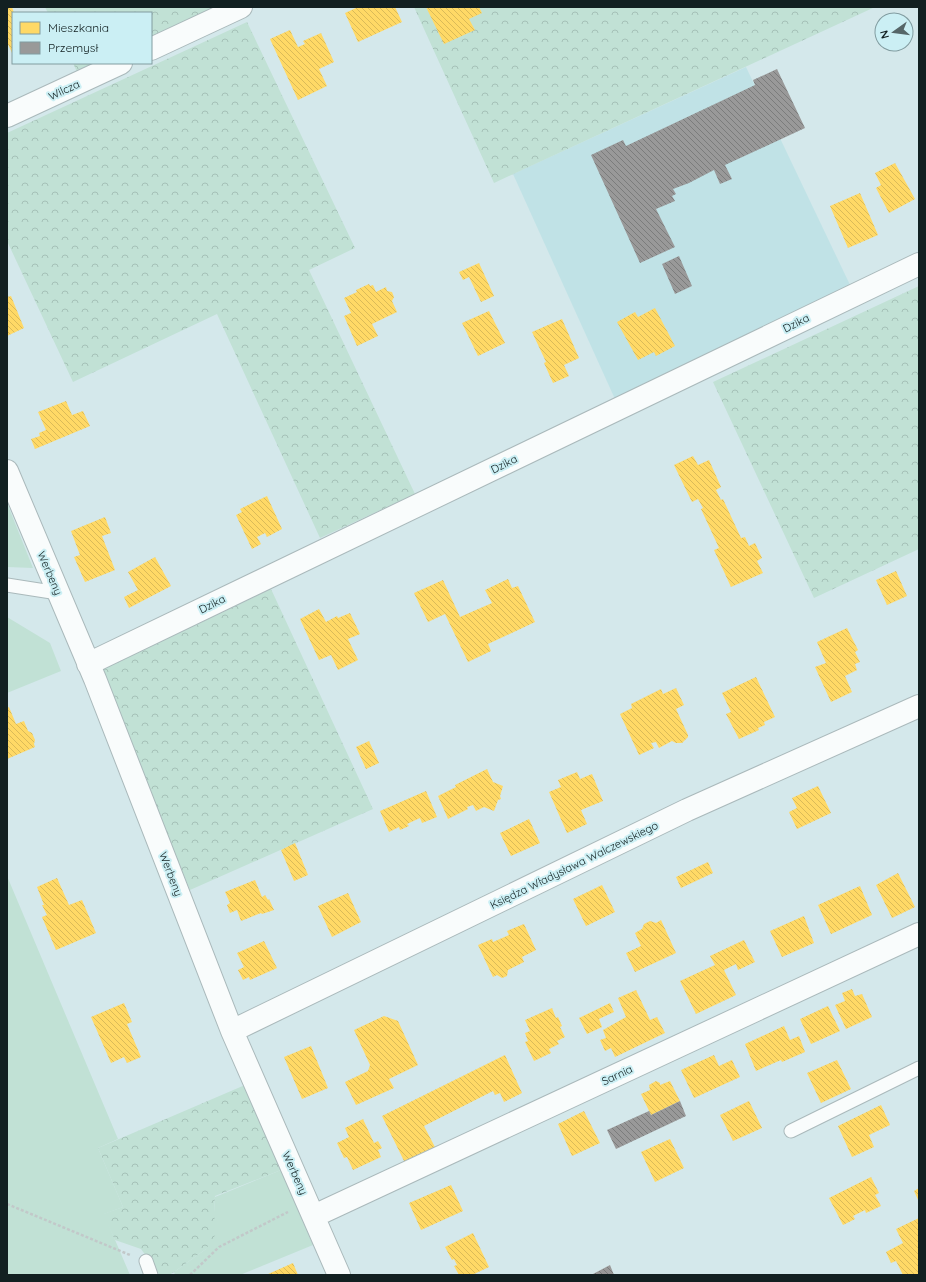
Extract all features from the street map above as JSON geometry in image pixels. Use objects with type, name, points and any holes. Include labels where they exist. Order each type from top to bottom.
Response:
[{"type":"street","points":[[152,49],[241,7]]},
{"type":"street","name":"Wilcza","points":[[7,116],[119,64]]},
{"type":"street","name":"Dzika","points":[[88,664],[919,264]]},
{"type":"street","name":"Werbeny","points":[[7,471],[88,664],[232,1031],[340,1275]]},
{"type":"street","name":"Księdza Władysława Walczewskiego","points":[[232,1031],[687,810],[919,706]]},
{"type":"street","name":"Sarnia","points":[[311,1209],[919,934]]},
{"type":"lane","points":[[7,585],[58,593]]},
{"type":"lane","points":[[791,1131],[919,1068]]},
{"type":"lane","points":[[146,1261],[151,1275]]},
{"type":"path","points":[[7,1204],[146,1261]]},
{"type":"path","points":[[190,1275],[219,1247],[311,1209]]},
{"type":"shaded area","points":[[746,67],[851,287],[615,399],[513,174]]},
{"type":"green space","points":[[45,7],[215,7],[152,37],[152,12],[48,12]]},
{"type":"green space","points":[[414,7],[875,7],[494,183]]},
{"type":"green space","points":[[247,22],[355,248],[309,270],[415,494],[320,538],[217,314],[73,382],[7,241],[7,133]]},
{"type":"green space","points":[[73,64],[94,64],[77,72]]},
{"type":"green space","points":[[919,286],[919,549],[814,598],[713,382]]},
{"type":"green space","points":[[7,503],[33,568],[7,567]]},
{"type":"green space","points":[[271,589],[373,809],[190,890],[99,671]]},
{"type":"green space","points":[[7,617],[50,643],[61,671],[7,693]]},
{"type":"green space","points":[[7,876],[118,1139],[98,1148],[123,1207],[104,1214],[130,1275],[7,1275]]},
{"type":"green space","points":[[245,1085],[281,1170],[215,1196],[214,1212],[216,1234],[206,1249],[169,1275],[160,1275],[141,1249],[115,1240],[103,1214],[123,1207],[98,1148]]},
{"type":"green space","points":[[281,1170],[313,1245],[240,1275],[175,1275],[174,1272],[206,1249],[214,1212],[215,1197]]},
{"type":"building: Mieszkania","points":[[7,7],[12,7],[14,12],[12,12],[12,53],[7,42]]},
{"type":"building: Mieszkania","points":[[355,7],[395,7],[402,22],[358,42],[345,13],[356,8]]},
{"type":"building: Mieszkania","points":[[426,7],[479,7],[482,13],[469,19],[475,30],[444,44]]},
{"type":"building: Mieszkania","points":[[290,30],[298,47],[305,44],[303,41],[321,33],[334,62],[319,69],[327,86],[298,100],[270,39]]},
{"type":"building: Mieszkania","points":[[895,163],[915,199],[889,213],[876,188],[881,185],[875,173]]},
{"type":"building: Mieszkania","points":[[860,193],[878,235],[848,248],[830,206]]},
{"type":"building: Mieszkania","points":[[479,263],[494,296],[481,302],[469,277],[463,280],[459,272]]},
{"type":"building: Mieszkania","points":[[369,284],[370,286],[373,285],[376,292],[386,287],[387,291],[392,292],[394,297],[392,301],[397,312],[372,324],[378,336],[357,346],[344,316],[351,313],[344,298]]},
{"type":"building: Mieszkania","points":[[11,296],[24,328],[7,336],[7,297]]},
{"type":"building: Mieszkania","points":[[655,308],[675,346],[656,356],[654,352],[638,360],[617,322],[635,312],[638,317]]},
{"type":"building: Mieszkania","points":[[489,311],[505,343],[478,356],[462,323]]},
{"type":"building: Mieszkania","points":[[562,319],[579,358],[564,365],[569,376],[553,383],[544,363],[546,362],[532,332]]},
{"type":"building: Mieszkania","points":[[66,401],[72,415],[83,411],[90,426],[35,449],[31,439],[40,436],[39,433],[46,430],[38,412]]},
{"type":"building: Mieszkania","points":[[693,456],[698,465],[709,460],[721,487],[716,490],[721,500],[723,499],[741,538],[745,537],[749,546],[755,543],[762,558],[757,561],[763,573],[731,587],[714,550],[719,548],[701,509],[703,508],[698,499],[692,502],[674,465]]},
{"type":"building: Mieszkania","points":[[267,496],[282,529],[267,537],[265,533],[257,537],[261,544],[252,549],[236,515],[242,512],[240,509]]},
{"type":"building: Mieszkania","points":[[105,517],[111,533],[102,536],[115,570],[85,582],[74,557],[80,555],[71,531]]},
{"type":"building: Mieszkania","points":[[155,557],[171,586],[129,608],[124,597],[138,590],[128,572]]},
{"type":"building: Mieszkania","points":[[896,571],[907,596],[887,605],[876,580]]},
{"type":"building: Mieszkania","points":[[508,579],[512,588],[518,586],[535,622],[488,644],[491,651],[468,662],[445,614],[428,622],[414,593],[443,580],[460,617],[492,603],[485,590]]},
{"type":"building: Mieszkania","points":[[319,609],[326,622],[337,616],[338,618],[350,613],[360,634],[348,639],[358,660],[338,670],[331,655],[319,660],[300,619]]},
{"type":"building: Mieszkania","points":[[847,628],[858,650],[855,652],[860,662],[855,664],[857,670],[845,676],[852,692],[831,702],[815,667],[826,663],[817,642]]},
{"type":"building: Mieszkania","points":[[756,677],[775,717],[764,722],[765,725],[758,728],[759,730],[739,739],[726,714],[731,712],[722,693]]},
{"type":"building: Mieszkania","points":[[676,688],[684,705],[676,709],[688,737],[682,743],[672,741],[659,748],[656,742],[651,743],[654,748],[639,755],[620,714],[632,708],[631,704],[661,689],[663,694]]},
{"type":"building: Mieszkania","points":[[9,707],[16,724],[24,721],[28,731],[32,733],[35,740],[35,747],[7,759],[7,708]]},
{"type":"building: Mieszkania","points":[[369,741],[379,763],[366,769],[356,747]]},
{"type":"building: Mieszkania","points":[[487,769],[493,782],[503,786],[500,796],[501,799],[498,800],[494,811],[484,807],[476,811],[473,805],[448,819],[438,796],[456,787],[455,785]]},
{"type":"building: Mieszkania","points":[[577,772],[580,779],[592,774],[603,801],[581,810],[587,824],[567,833],[549,792],[561,787],[558,780]]},
{"type":"building: Mieszkania","points":[[818,786],[831,813],[797,829],[789,812],[797,808],[792,798]]},
{"type":"building: Mieszkania","points":[[426,791],[437,817],[422,823],[420,818],[407,824],[409,826],[400,830],[399,827],[389,832],[380,811]]},
{"type":"building: Mieszkania","points":[[529,819],[540,843],[511,856],[500,833]]},
{"type":"building: Mieszkania","points":[[295,843],[308,875],[294,881],[281,850]]},
{"type":"building: Mieszkania","points":[[708,862],[713,873],[681,888],[676,877]]},
{"type":"building: Mieszkania","points":[[898,873],[915,907],[892,918],[876,885]]},
{"type":"building: Mieszkania","points":[[57,878],[69,905],[82,900],[96,933],[56,950],[42,917],[47,915],[42,905],[44,905],[37,887]]},
{"type":"building: Mieszkania","points":[[255,880],[262,897],[265,895],[268,900],[269,899],[274,910],[261,913],[241,921],[237,910],[230,913],[227,905],[230,903],[225,892]]},
{"type":"building: Mieszkania","points":[[602,885],[615,912],[586,926],[573,899]]},
{"type":"building: Mieszkania","points":[[860,886],[872,915],[831,934],[818,905]]},
{"type":"building: Mieszkania","points":[[348,893],[361,922],[332,937],[318,906]]},
{"type":"building: Mieszkania","points":[[804,916],[814,943],[782,957],[770,931]]},
{"type":"building: Mieszkania","points":[[661,920],[676,953],[635,972],[626,953],[641,946],[635,933],[642,929],[644,924],[650,921],[656,923]]},
{"type":"building: Mieszkania","points":[[524,924],[536,950],[522,957],[524,962],[508,970],[507,976],[502,978],[497,975],[493,977],[478,945],[492,939],[493,942],[509,935],[507,931]]},
{"type":"building: Mieszkania","points":[[744,940],[755,962],[738,970],[736,964],[724,970],[736,995],[696,1014],[680,981],[715,965],[710,956]]},
{"type":"building: Mieszkania","points":[[264,941],[277,968],[250,980],[249,977],[243,980],[238,970],[244,967],[237,953]]},
{"type":"building: Mieszkania","points":[[852,989],[855,996],[862,994],[872,1017],[846,1029],[835,1005],[845,1001],[842,993]]},
{"type":"building: Mieszkania","points":[[636,990],[650,1020],[657,1017],[665,1033],[615,1057],[611,1048],[605,1051],[600,1040],[606,1038],[603,1030],[626,1017],[618,998]]},
{"type":"building: Mieszkania","points":[[124,1003],[132,1022],[127,1024],[141,1057],[127,1063],[124,1057],[111,1063],[91,1017]]},
{"type":"building: Mieszkania","points":[[610,1003],[614,1012],[599,1019],[602,1027],[587,1034],[579,1018]]},
{"type":"building: Mieszkania","points":[[828,1006],[840,1031],[811,1044],[800,1019]]},
{"type":"building: Mieszkania","points":[[552,1008],[556,1018],[558,1017],[562,1026],[560,1027],[565,1037],[557,1041],[559,1044],[549,1049],[551,1053],[534,1061],[525,1042],[528,1041],[525,1033],[530,1031],[525,1020]]},
{"type":"building: Mieszkania","points":[[384,1016],[398,1021],[418,1065],[389,1079],[394,1088],[356,1105],[345,1082],[368,1071],[370,1065],[354,1030]]},
{"type":"building: Mieszkania","points":[[784,1026],[790,1040],[799,1036],[805,1052],[782,1062],[781,1060],[756,1071],[745,1044]]},
{"type":"building: Mieszkania","points":[[311,1046],[328,1088],[302,1099],[284,1057]]},
{"type":"building: Mieszkania","points":[[505,1055],[522,1093],[504,1102],[500,1093],[495,1095],[493,1091],[424,1126],[436,1149],[405,1163],[382,1116]]},
{"type":"building: Mieszkania","points":[[714,1055],[719,1066],[732,1060],[740,1077],[694,1098],[681,1070]]},
{"type":"building: Mieszkania","points":[[837,1060],[851,1089],[821,1103],[807,1073]]},
{"type":"building: Mieszkania","points":[[656,1081],[660,1083],[660,1085],[670,1081],[680,1101],[651,1115],[641,1094],[650,1090],[649,1085]]},
{"type":"building: Mieszkania","points":[[749,1101],[762,1128],[733,1141],[720,1115]]},
{"type":"building: Mieszkania","points":[[881,1105],[890,1125],[869,1135],[874,1147],[852,1157],[838,1126]]},
{"type":"building: Mieszkania","points":[[584,1111],[600,1143],[572,1156],[558,1124]]},
{"type":"building: Mieszkania","points":[[363,1119],[374,1143],[378,1141],[382,1148],[378,1150],[381,1157],[353,1170],[347,1157],[344,1158],[337,1143],[349,1137],[345,1128]]},
{"type":"building: Mieszkania","points":[[670,1139],[684,1168],[655,1182],[641,1152]]},
{"type":"building: Mieszkania","points":[[871,1177],[879,1193],[875,1195],[881,1206],[866,1213],[865,1210],[853,1216],[855,1219],[843,1225],[829,1198]]},
{"type":"building: Mieszkania","points":[[451,1185],[463,1211],[421,1230],[409,1203]]},
{"type":"building: Mieszkania","points":[[919,1188],[919,1202],[914,1191]]},
{"type":"building: Mieszkania","points":[[919,1218],[919,1275],[903,1275],[896,1261],[891,1263],[886,1252],[903,1243],[896,1229]]},
{"type":"building: Mieszkania","points":[[473,1233],[489,1267],[472,1275],[459,1275],[454,1266],[457,1265],[454,1259],[452,1260],[445,1247]]},
{"type":"building: Mieszkania","points":[[293,1263],[298,1275],[266,1275]]},
{"type":"building: Przemysł","points":[[777,69],[805,128],[725,165],[732,179],[720,184],[714,170],[689,183],[673,189],[676,194],[672,196],[675,201],[656,209],[675,247],[640,263],[591,155],[623,140],[626,146],[755,85],[753,80]]},
{"type":"building: Przemysł","points":[[679,256],[692,286],[675,294],[662,264]]},
{"type":"building: Przemysł","points":[[680,1101],[686,1116],[616,1149],[607,1130],[649,1111],[651,1115]]},
{"type":"building: Przemysł","points":[[610,1265],[614,1275],[593,1275],[593,1274]]}]
